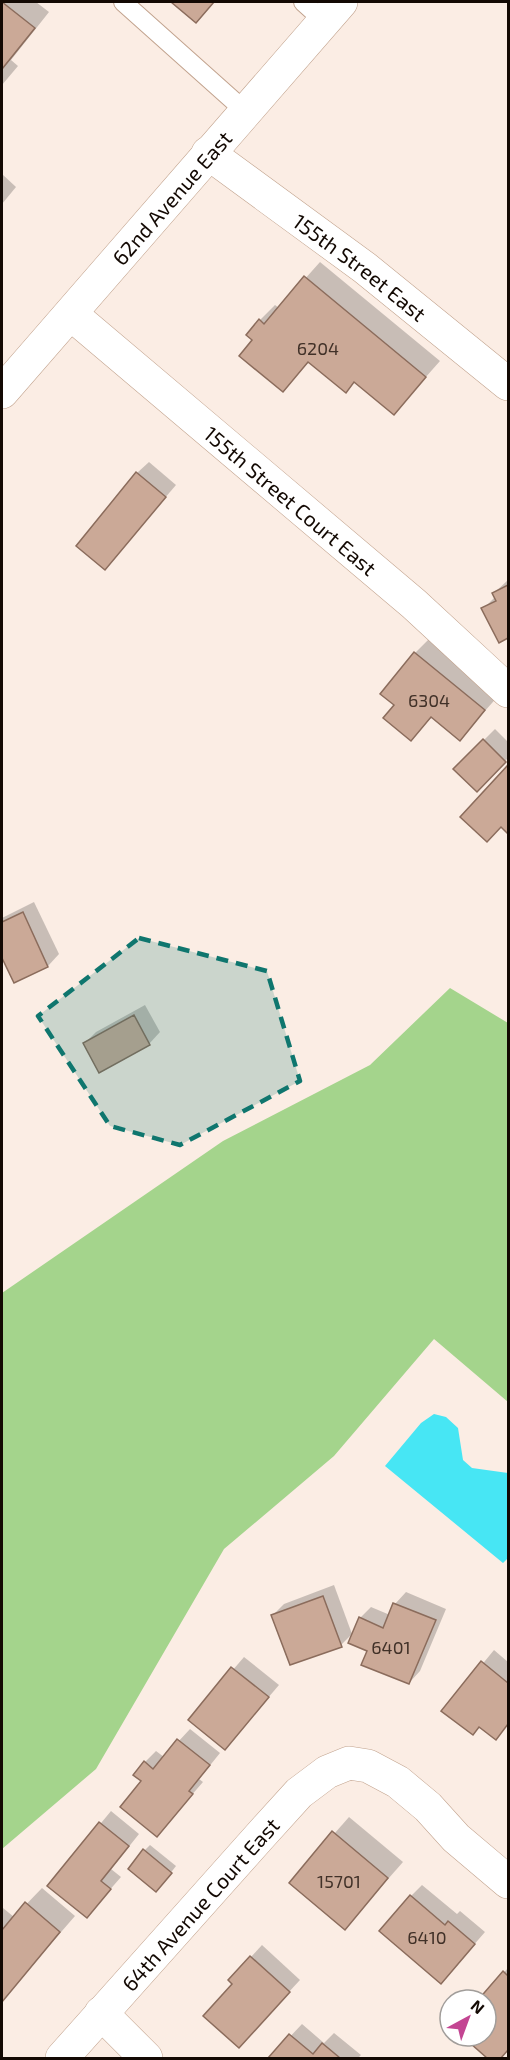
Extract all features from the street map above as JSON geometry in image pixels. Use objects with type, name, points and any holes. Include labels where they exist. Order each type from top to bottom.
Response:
[{"type":"street","name":"62nd Avenue East","points":[[2,392],[245,111],[323,8]]},
{"type":"street","name":"155th Street East","points":[[208,153],[365,268],[508,384]]},
{"type":"street","name":"155th Street Court East","points":[[71,314],[414,604],[508,691]]},
{"type":"street","name":"64th Avenue Court East","points":[[62,2058],[299,1794],[327,1772],[349,1763],[368,1766],[399,1782],[428,1807],[456,1838],[508,1882]]},
{"type":"street","points":[[101,2013],[146,2058]]},
{"type":"lane","points":[[123,2],[245,111]]},
{"type":"highlighted area","points":[[139,938],[267,971],[300,1081],[180,1145],[110,1126],[38,1016]]},
{"type":"green space","points":[[450,988],[508,1023],[508,1402],[434,1339],[334,1456],[224,1549],[96,1769],[2,1849],[2,1293],[223,1141],[370,1065]]},
{"type":"water","points":[[434,1414],[446,1417],[458,1428],[463,1460],[472,1468],[508,1473],[508,1558],[503,1563],[385,1466],[421,1423]]},
{"type":"building","points":[[2,2],[35,28],[2,69]]},
{"type":"building","points":[[171,2],[214,2],[196,23]]},
{"type":"building","points":[[304,276],[426,377],[394,415],[354,382],[346,393],[308,362],[283,392],[239,356],[252,340],[246,335],[259,319],[264,324]]},
{"type":"building","points":[[136,472],[166,497],[105,570],[76,546]]},
{"type":"building","points":[[508,585],[508,638],[499,643],[481,608],[496,601],[492,593]]},
{"type":"building","points":[[414,652],[485,710],[460,741],[431,717],[411,741],[383,718],[394,705],[380,694]]},
{"type":"building","points":[[483,739],[506,762],[477,792],[453,769]]},
{"type":"building","points":[[508,765],[508,834],[501,827],[487,842],[460,817]]},
{"type":"building","points":[[23,912],[48,967],[14,983],[2,958],[2,922]]},
{"type":"building","points":[[134,1015],[150,1045],[99,1073],[83,1043]]},
{"type":"building","points":[[323,1596],[342,1647],[290,1665],[271,1615]]},
{"type":"building","points":[[393,1603],[436,1620],[409,1684],[361,1665],[367,1651],[348,1643],[359,1617],[383,1628]]},
{"type":"building","points":[[481,1661],[508,1683],[508,1724],[496,1740],[479,1727],[473,1735],[441,1711]]},
{"type":"building","points":[[231,1667],[269,1697],[225,1750],[188,1720]]},
{"type":"building","points":[[177,1739],[210,1765],[189,1791],[193,1794],[157,1837],[120,1807],[141,1781],[133,1775],[144,1761],[153,1769]]},
{"type":"building","points":[[99,1822],[129,1846],[101,1881],[111,1889],[87,1918],[47,1886]]},
{"type":"building","points":[[332,1831],[388,1878],[345,1930],[289,1883]]},
{"type":"building","points":[[143,1849],[172,1873],[156,1892],[128,1869]]},
{"type":"building","points":[[410,1895],[445,1925],[448,1921],[475,1944],[441,1984],[379,1931]]},
{"type":"building","points":[[25,1902],[60,1932],[2,2002],[2,1930]]},
{"type":"building","points":[[250,1956],[290,1992],[239,2048],[203,2016],[232,1984],[228,1980]]},
{"type":"building","points":[[503,1971],[508,1976],[508,2050],[501,2058],[487,2058],[476,2048],[498,2048],[498,1988],[488,1988]]},
{"type":"building","points":[[289,2034],[313,2054],[322,2043],[340,2058],[268,2058]]}]
